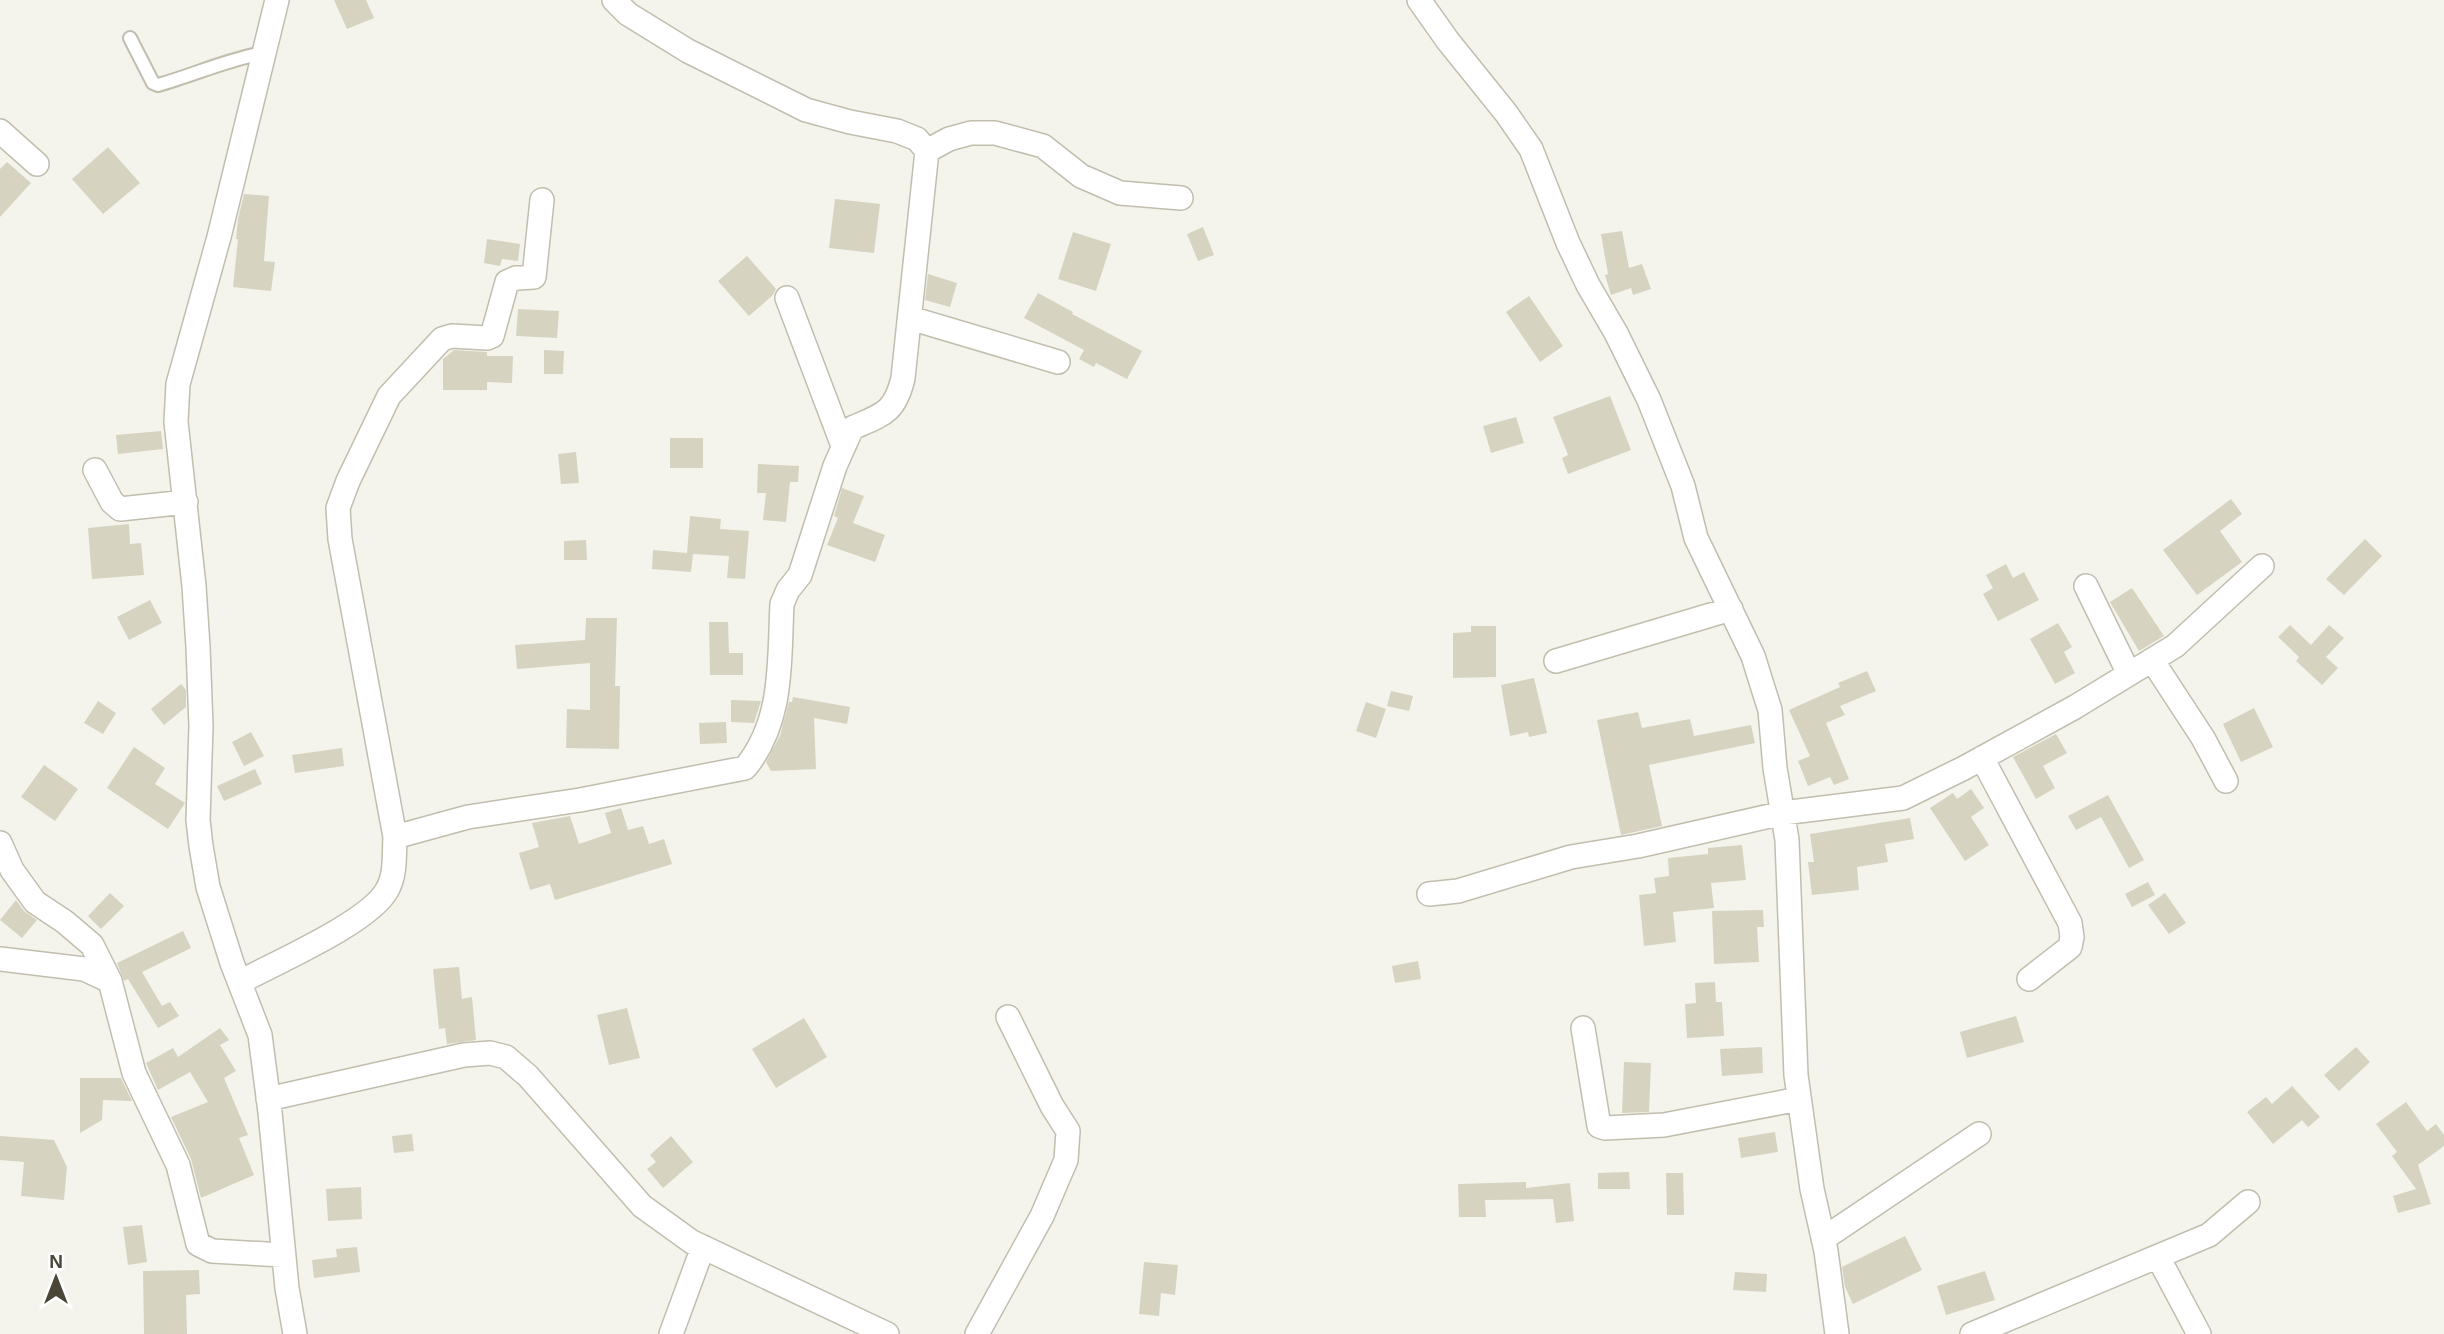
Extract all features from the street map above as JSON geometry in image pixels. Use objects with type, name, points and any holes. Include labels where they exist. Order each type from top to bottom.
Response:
[{"type":"street","points":[[278,0],[219,237],[178,384],[176,422],[186,502],[198,647],[201,726],[198,820],[201,846],[208,887],[260,1035],[295,1334]]},
{"type":"street","points":[[395,836],[468,817],[580,800],[745,768],[757,753],[776,706],[782,604],[788,590],[800,575],[843,446],[852,428],[887,413],[898,398],[903,378],[927,151],[916,139],[897,131],[806,110],[688,51],[628,15],[614,0]]},
{"type":"street","points":[[1419,0],[1531,149],[1568,243],[1649,400],[1683,486],[1696,538],[1753,656],[1770,710],[1775,768],[1787,840],[1793,1026],[1799,1099],[1837,1334]]},
{"type":"street","points":[[0,131],[37,164]]},
{"type":"street","points":[[927,151],[949,139],[971,133],[995,133],[1043,146],[1081,176],[1120,193],[1181,198]]},
{"type":"street","points":[[240,982],[344,927],[378,903],[389,888],[395,836],[340,539],[338,508],[389,396],[442,339],[452,336],[492,336],[507,282],[516,278],[534,277],[542,200]]},
{"type":"street","points":[[787,298],[843,446]]},
{"type":"street","points":[[910,318],[1058,362]]},
{"type":"street","points":[[95,470],[112,502],[120,509],[186,502]]},
{"type":"street","points":[[1429,894],[1458,891],[1571,857],[1639,846],[1783,813],[1903,798],[2075,707],[2175,646],[2262,566]]},
{"type":"street","points":[[2086,586],[2129,674]]},
{"type":"street","points":[[1556,661],[1731,609]]},
{"type":"street","points":[[2152,660],[2203,738],[2225,781]]},
{"type":"street","points":[[1982,758],[2070,923],[2070,947],[2029,979]]},
{"type":"street","points":[[0,843],[12,870],[35,902],[65,922],[92,945],[110,981],[134,1073],[178,1165],[198,1244],[212,1251],[284,1255]]},
{"type":"street","points":[[0,959],[84,969],[110,981]]},
{"type":"street","points":[[977,1334],[1042,1216],[1066,1160],[1068,1131],[1052,1106],[1009,1017]]},
{"type":"street","points":[[1583,1028],[1599,1126],[1605,1128],[1664,1125],[1799,1099]]},
{"type":"street","points":[[268,1099],[464,1055],[490,1053],[506,1057],[528,1076],[642,1206],[692,1242],[887,1334]]},
{"type":"street","points":[[1823,1239],[1979,1134]]},
{"type":"street","points":[[1972,1334],[2209,1235],[2248,1202]]},
{"type":"street","points":[[671,1334],[703,1247]]},
{"type":"street","points":[[2158,1257],[2199,1334]]},
{"type":"lane","points":[[130,38],[153,83],[158,85],[236,58],[264,53]]},
{"type":"building","points":[[334,0],[366,0],[374,18],[347,29]]},
{"type":"building","points":[[108,147],[140,183],[103,214],[72,179]]},
{"type":"building","points":[[7,162],[31,183],[0,217],[0,169]]},
{"type":"building","points":[[244,194],[269,196],[264,261],[275,262],[271,291],[233,287],[238,219]]},
{"type":"building","points":[[835,199],[880,204],[874,253],[829,248]]},
{"type":"building","points":[[1203,227],[1214,255],[1198,261],[1187,234]]},
{"type":"building","points":[[1622,231],[1629,268],[1642,264],[1651,289],[1633,295],[1631,288],[1611,295],[1605,275],[1608,274],[1601,234]]},
{"type":"building","points":[[1073,232],[1111,244],[1096,291],[1058,279]]},
{"type":"building","points":[[487,239],[520,244],[518,261],[502,259],[500,266],[484,263]]},
{"type":"building","points":[[747,256],[776,289],[773,295],[749,316],[718,281]]},
{"type":"building","points":[[928,274],[957,283],[950,307],[925,300]]},
{"type":"building","points":[[1038,293],[1142,351],[1127,379],[1096,363],[1094,367],[1079,359],[1084,350],[1024,318]]},
{"type":"building","points":[[1529,296],[1563,346],[1540,362],[1506,312]]},
{"type":"building","points":[[518,309],[559,311],[557,338],[516,336]]},
{"type":"building","points":[[454,350],[487,352],[487,356],[513,356],[512,383],[487,382],[487,390],[443,390],[443,359]]},
{"type":"building","points":[[544,350],[564,351],[563,374],[544,374]]},
{"type":"building","points":[[1610,396],[1631,450],[1568,474],[1562,458],[1568,455],[1553,417]]},
{"type":"building","points":[[1516,417],[1524,443],[1491,453],[1483,426]]},
{"type":"building","points":[[161,431],[163,449],[118,454],[116,435]]},
{"type":"building","points":[[670,438],[703,438],[703,468],[670,468]]},
{"type":"building","points":[[576,452],[579,483],[561,484],[558,454]]},
{"type":"building","points":[[758,464],[799,466],[798,482],[790,482],[786,522],[763,520],[766,493],[757,493]]},
{"type":"building","points":[[842,488],[864,496],[853,523],[885,535],[875,562],[827,545],[838,518],[834,516]]},
{"type":"building","points":[[2231,499],[2242,514],[2220,531],[2242,562],[2197,595],[2163,550]]},
{"type":"building","points":[[690,516],[721,519],[720,529],[749,531],[745,579],[727,578],[729,556],[693,554],[691,572],[652,569],[653,550],[687,553]]},
{"type":"building","points":[[129,524],[130,544],[141,543],[144,575],[92,579],[88,528]]},
{"type":"building","points":[[2365,539],[2382,556],[2344,595],[2326,579]]},
{"type":"building","points":[[586,540],[587,560],[564,560],[564,541]]},
{"type":"building","points":[[2006,564],[2013,578],[2024,572],[2039,600],[1998,621],[1983,594],[1993,588],[1986,575]]},
{"type":"building","points":[[2132,588],[2164,636],[2139,651],[2110,602]]},
{"type":"building","points":[[150,600],[162,623],[129,640],[117,617]]},
{"type":"building","points":[[586,618],[617,618],[615,686],[620,686],[619,749],[566,748],[567,709],[590,710],[590,663],[517,669],[515,645],[585,640]]},
{"type":"building","points":[[709,622],[728,622],[729,653],[743,653],[743,675],[710,675]]},
{"type":"building","points":[[2058,623],[2072,647],[2064,652],[2075,673],[2055,684],[2030,639]]},
{"type":"building","points":[[2290,625],[2311,645],[2329,625],[2344,638],[2326,657],[2338,668],[2322,685],[2296,661],[2299,657],[2278,637]]},
{"type":"building","points":[[1471,626],[1496,626],[1496,677],[1453,678],[1453,633],[1471,632]]},
{"type":"building","points":[[1867,671],[1876,691],[1840,706],[1845,715],[1826,723],[1849,779],[1834,785],[1830,777],[1808,786],[1798,761],[1810,756],[1789,710],[1840,687],[1838,683]]},
{"type":"building","points":[[1534,678],[1547,733],[1529,737],[1528,732],[1510,736],[1501,685]]},
{"type":"building","points":[[181,684],[186,690],[186,707],[164,725],[151,709]]},
{"type":"building","points":[[1391,691],[1413,696],[1409,711],[1387,706]]},
{"type":"building","points":[[793,697],[850,707],[847,724],[814,718],[816,769],[771,771],[766,762],[780,736],[789,702],[792,702]]},
{"type":"building","points":[[731,700],[761,701],[754,723],[731,722]]},
{"type":"building","points":[[98,701],[116,713],[103,734],[84,723]]},
{"type":"building","points":[[1366,702],[1386,709],[1376,738],[1356,731]]},
{"type":"building","points":[[2254,708],[2273,747],[2241,762],[2223,724]]},
{"type":"building","points":[[1638,712],[1642,728],[1690,719],[1694,736],[1751,725],[1755,743],[1649,765],[1662,826],[1621,835],[1597,720]]},
{"type":"building","points":[[726,722],[727,743],[700,744],[699,723]]},
{"type":"building","points":[[251,732],[264,756],[244,766],[232,742]]},
{"type":"building","points":[[2056,734],[2067,753],[2043,766],[2055,788],[2036,799],[2013,757]]},
{"type":"building","points":[[134,747],[165,768],[155,784],[185,803],[168,829],[107,788]]},
{"type":"building","points":[[342,748],[344,766],[295,773],[292,755]]},
{"type":"building","points":[[44,765],[78,789],[55,821],[21,797]]},
{"type":"building","points":[[255,769],[262,784],[224,801],[217,786]]},
{"type":"building","points":[[1971,789],[1984,808],[1971,817],[1989,845],[1965,861],[1930,808],[1953,793],[1957,799]]},
{"type":"building","points":[[2108,795],[2144,860],[2129,868],[2101,817],[2076,830],[2068,816]]},
{"type":"building","points":[[621,808],[628,830],[643,826],[649,844],[664,839],[672,864],[555,900],[550,884],[530,890],[519,853],[539,847],[532,823],[570,816],[579,844],[611,833],[605,813]]},
{"type":"building","points":[[1910,818],[1914,839],[1885,844],[1888,862],[1857,867],[1859,890],[1812,895],[1808,862],[1814,862],[1810,834]]},
{"type":"building","points":[[1742,845],[1746,880],[1711,883],[1714,908],[1673,912],[1676,942],[1644,946],[1639,895],[1656,893],[1654,878],[1669,876],[1668,858],[1708,854],[1708,848]]},
{"type":"building","points":[[2148,882],[2155,895],[2132,907],[2125,894]]},
{"type":"building","points":[[110,893],[124,906],[101,929],[88,916]]},
{"type":"building","points":[[2165,893],[2186,923],[2169,934],[2148,905]]},
{"type":"building","points":[[16,900],[24,911],[37,920],[22,938],[0,920]]},
{"type":"building","points":[[1763,910],[1764,927],[1757,927],[1759,962],[1714,964],[1712,911]]},
{"type":"building","points":[[183,931],[191,948],[142,972],[162,1006],[170,1002],[179,1016],[158,1028],[128,979],[124,981],[117,963]]},
{"type":"building","points":[[1418,961],[1421,979],[1395,983],[1392,966]]},
{"type":"building","points":[[459,967],[462,999],[472,997],[476,1040],[447,1044],[445,1028],[439,1029],[433,969]]},
{"type":"building","points":[[1715,982],[1716,1002],[1722,1002],[1724,1036],[1687,1038],[1685,1004],[1696,1003],[1695,983]]},
{"type":"building","points":[[627,1008],[640,1058],[609,1065],[597,1015]]},
{"type":"building","points":[[2016,1016],[2024,1042],[1967,1058],[1960,1032]]},
{"type":"building","points":[[804,1018],[827,1057],[776,1088],[752,1049]]},
{"type":"building","points":[[220,1028],[229,1040],[220,1045],[236,1071],[224,1078],[248,1135],[239,1138],[254,1175],[201,1198],[191,1159],[171,1117],[208,1102],[190,1072],[158,1090],[146,1063],[173,1048],[178,1057]]},
{"type":"building","points":[[1762,1047],[1763,1073],[1722,1076],[1720,1049]]},
{"type":"building","points":[[2356,1047],[2370,1062],[2339,1091],[2324,1075]]},
{"type":"building","points":[[1624,1062],[1651,1063],[1649,1112],[1622,1113]]},
{"type":"building","points":[[80,1078],[121,1078],[132,1101],[103,1100],[102,1120],[80,1133]]},
{"type":"building","points":[[2292,1086],[2320,1117],[2308,1127],[2302,1120],[2273,1144],[2247,1112],[2266,1097],[2272,1104]]},
{"type":"building","points":[[2406,1102],[2427,1131],[2436,1124],[2444,1135],[2444,1146],[2418,1165],[2431,1204],[2398,1213],[2393,1196],[2416,1189],[2392,1156],[2397,1152],[2376,1124]]},
{"type":"building","points":[[1775,1132],[1778,1152],[1741,1158],[1738,1138]]},
{"type":"building","points":[[412,1134],[414,1151],[394,1153],[392,1136]]},
{"type":"building","points":[[0,1136],[54,1140],[67,1167],[64,1200],[21,1196],[24,1162],[0,1160]]},
{"type":"building","points":[[671,1136],[693,1162],[663,1188],[647,1169],[656,1162],[650,1155]]},
{"type":"building","points":[[1629,1172],[1630,1189],[1598,1189],[1598,1173]]},
{"type":"building","points":[[1666,1173],[1683,1173],[1684,1215],[1667,1215]]},
{"type":"building","points":[[1526,1182],[1526,1188],[1570,1183],[1574,1221],[1556,1223],[1553,1199],[1485,1200],[1486,1217],[1459,1217],[1458,1184]]},
{"type":"building","points":[[361,1187],[362,1219],[328,1221],[326,1189]]},
{"type":"building","points":[[142,1225],[147,1262],[128,1265],[123,1227]]},
{"type":"building","points":[[1905,1236],[1922,1270],[1853,1304],[1845,1287],[1842,1267]]},
{"type":"building","points":[[357,1247],[360,1272],[314,1278],[312,1260],[337,1257],[336,1249]]},
{"type":"building","points":[[1144,1262],[1178,1265],[1175,1295],[1161,1293],[1159,1316],[1139,1314]]},
{"type":"building","points":[[199,1270],[200,1294],[186,1295],[187,1334],[144,1334],[143,1271]]},
{"type":"building","points":[[1985,1271],[1995,1300],[1946,1315],[1937,1286]]},
{"type":"building","points":[[1735,1272],[1767,1274],[1766,1292],[1733,1290]]}]
